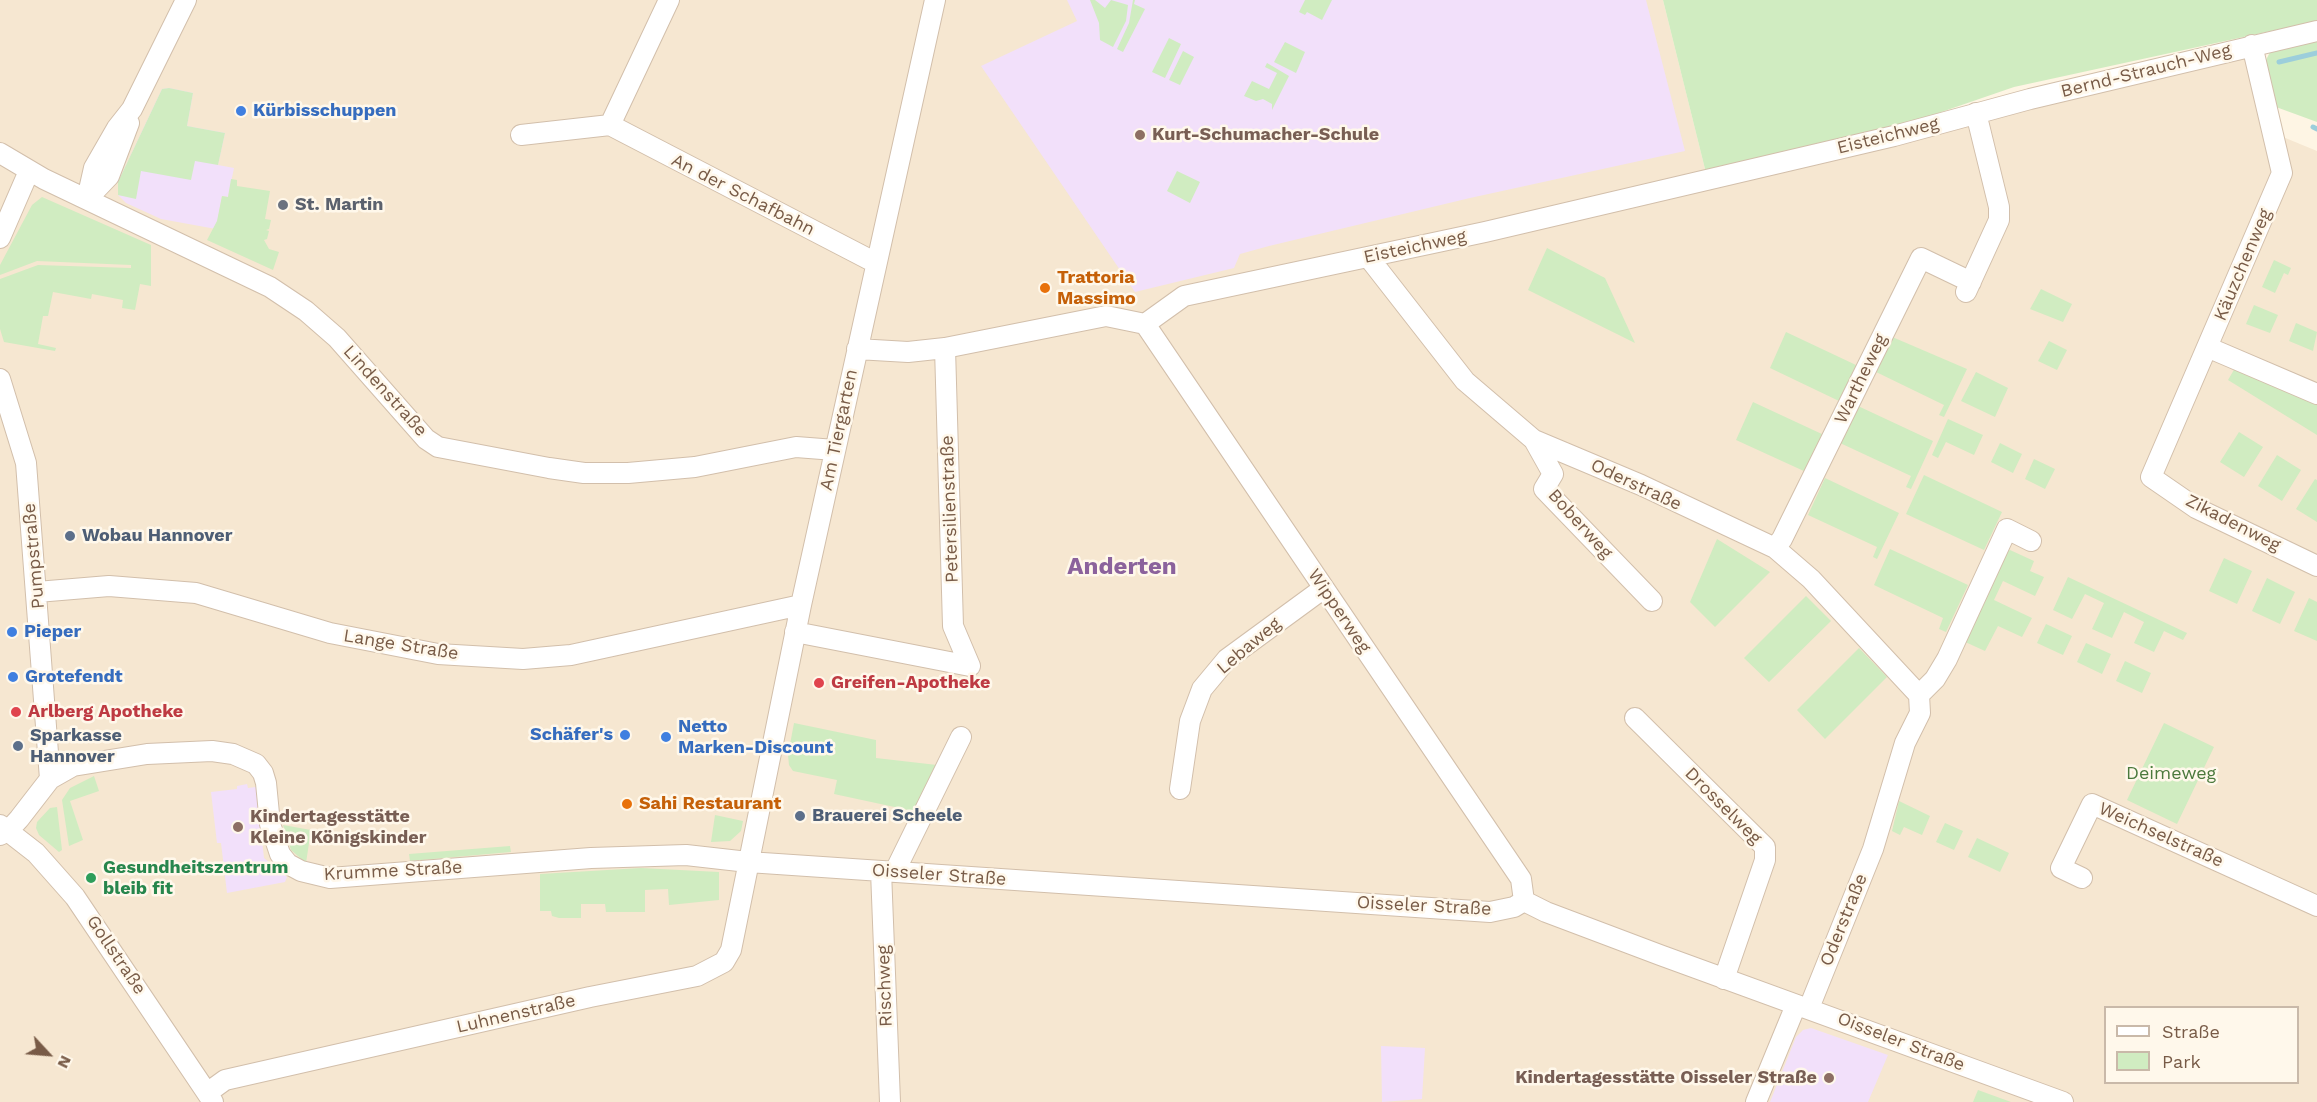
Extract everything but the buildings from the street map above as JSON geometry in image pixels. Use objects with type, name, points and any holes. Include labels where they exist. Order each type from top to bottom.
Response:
[{"type":"street","points":[[87,199],[109,176],[127,134],[132,109],[186,0]]},
{"type":"street","points":[[521,135],[610,125],[669,0]]},
{"type":"street","name":"Am Tiergarten","points":[[748,862],[795,632],[935,0]]},
{"type":"street","name":"Bernd-Strauch-Weg","points":[[1976,113],[2317,31]]},
{"type":"street","name":"Käuzchenweg","points":[[2151,477],[2282,173],[2252,45]]},
{"type":"street","name":"Eisteichweg","points":[[1145,324],[1184,296],[1370,258],[1871,141],[1976,113]]},
{"type":"street","name":"Wartheweg","points":[[1775,548],[1782,539],[1921,258],[1969,287],[1999,220],[2000,207],[1976,113]]},
{"type":"street","name":"An der Schafbahn","points":[[610,125],[876,263]]},
{"type":"street","name":"Lindenstraße","points":[[0,153],[36,175],[270,287],[306,311],[337,338],[426,439],[438,447],[584,473],[628,474],[695,467],[796,447],[835,450]]},
{"type":"street","points":[[0,238],[36,175]]},
{"type":"street","name":"Oderstraße","points":[[1370,258],[1465,381],[1534,440],[1641,485],[1775,548],[1811,579],[1919,695],[1920,713],[1905,743],[1873,849],[1756,1102]]},
{"type":"street","points":[[857,349],[908,352],[945,348],[1106,316],[1145,324]]},
{"type":"street","name":"Wipperweg","points":[[1145,324],[1521,879],[1524,901]]},
{"type":"street","points":[[2207,347],[2317,394]]},
{"type":"street","name":"Petersilienstraße","points":[[795,632],[970,666],[953,626],[945,348]]},
{"type":"street","name":"Pumpstraße","points":[[0,379],[26,463],[50,779]]},
{"type":"street","name":"Boberweg","points":[[1534,440],[1553,474],[1544,489],[1652,601]]},
{"type":"street","name":"Zikadenweg","points":[[2151,477],[2196,508],[2317,566]]},
{"type":"street","points":[[1919,695],[1935,680],[1947,658],[2007,529],[2031,541]]},
{"type":"street","name":"Lange Straße","points":[[37,592],[109,586],[196,593],[330,633],[438,654],[523,659],[571,655],[801,605]]},
{"type":"street","name":"Lebaweg","points":[[1180,789],[1190,722],[1203,690],[1227,659],[1324,588]]},
{"type":"street","name":"Drosselweg","points":[[1635,718],[1765,847],[1765,860],[1724,979]]},
{"type":"street","name":"Rischweg","points":[[890,1102],[888,871],[961,737]]},
{"type":"street","name":"Krumme Straße","points":[[50,779],[73,766],[147,754],[212,751],[244,757],[256,764],[263,772],[270,824],[280,854],[288,864],[301,871],[330,878],[591,858],[686,855],[748,862]]},
{"type":"street","points":[[3,830],[50,779]]},
{"type":"street","name":"Weichselstraße","points":[[2082,878],[2061,868],[2092,804],[2317,906]]},
{"type":"street","name":"Gollstraße","points":[[3,830],[55,872],[81,904],[210,1097]]},
{"type":"street","name":"Oisseler Straße","points":[[748,862],[1490,912],[1514,907],[1524,901],[1546,912],[1724,979],[2063,1102]]},
{"type":"street","name":"Luhnenstraße","points":[[210,1097],[225,1080],[697,976],[713,970],[724,962],[731,950],[748,862]]},
{"type":"shaded area","points":[[0,0],[1663,0],[1709,185],[2263,51],[2283,137],[2317,151],[2317,1102],[0,1102]]},
{"type":"shaded area","points":[[1067,0],[1646,0],[1685,151],[1470,198],[1269,246],[1240,254],[1234,268],[1135,292],[981,66],[1077,21]]},
{"type":"shaded area","points":[[169,88],[193,93],[187,126],[225,133],[218,165],[234,168],[228,197],[222,196],[216,229],[161,219],[126,203],[118,195],[118,182],[162,89]]},
{"type":"shaded area","name":"Kindertagesstätte Kleine Königskinder","points":[[247,784],[248,788],[256,787],[264,858],[287,877],[285,882],[227,893],[221,843],[217,843],[211,792],[237,789],[237,786]]},
{"type":"shaded area","name":"Kindertagesstätte Oisseler Straße","points":[[1811,1028],[1888,1055],[1868,1102],[1770,1102],[1796,1037],[1803,1030]]},
{"type":"shaded area","points":[[1381,1046],[1425,1048],[1422,1099],[1382,1102]]},
{"type":"green space","points":[[1090,0],[1095,0],[1105,8],[1111,0],[1128,5],[1126,21],[1113,47],[1100,40],[1099,23]]},
{"type":"green space","points":[[1133,0],[1135,0],[1134,4],[1145,9],[1123,52],[1117,49],[1129,23]]},
{"type":"green space","points":[[1305,0],[1332,0],[1322,20],[1307,12],[1305,15],[1299,12]]},
{"type":"green space","points":[[1663,0],[2317,0],[2317,21],[2014,87],[1892,129],[1707,177]]},
{"type":"green space","points":[[1169,38],[1181,44],[1165,78],[1152,72]]},
{"type":"green space","points":[[2317,38],[2317,122],[2276,107],[2265,62],[2271,50]]},
{"type":"green space","points":[[1285,42],[1305,52],[1296,73],[1274,62]]},
{"type":"green space","points":[[1183,51],[1194,57],[1180,85],[1169,80]]},
{"type":"green space","points":[[1267,63],[1289,76],[1272,110],[1272,104],[1263,99],[1256,101],[1244,96],[1252,81],[1269,89],[1277,73],[1265,67]]},
{"type":"green space","points":[[169,88],[193,93],[187,126],[225,133],[218,165],[195,161],[191,180],[141,171],[136,199],[118,195],[118,182],[162,89]]},
{"type":"green space","points":[[1177,171],[1200,182],[1190,203],[1167,191]]},
{"type":"green space","points":[[231,179],[237,180],[237,186],[270,191],[265,219],[271,220],[269,229],[266,230],[269,231],[267,239],[264,240],[269,249],[279,252],[273,270],[207,240],[217,221],[222,196],[228,197]]},
{"type":"green space","points":[[42,197],[151,245],[151,286],[140,284],[135,310],[122,308],[123,300],[92,294],[91,299],[53,292],[48,316],[43,316],[38,344],[56,348],[55,351],[4,342],[0,329],[0,279],[38,265],[131,268],[131,265],[37,261],[0,275],[0,265],[32,205]]},
{"type":"green space","points":[[1547,248],[1605,278],[1635,343],[1528,290]]},
{"type":"green space","points":[[2274,260],[2291,268],[2288,275],[2284,273],[2275,293],[2262,287]]},
{"type":"green space","points":[[2041,289],[2072,304],[2063,322],[2030,309]]},
{"type":"green space","points":[[2254,305],[2278,315],[2270,333],[2246,324]]},
{"type":"green space","points":[[2296,323],[2317,332],[2313,351],[2289,341]]},
{"type":"green space","points":[[1786,332],[1856,365],[1839,401],[1770,368]]},
{"type":"green space","points":[[1890,336],[1967,369],[1944,417],[1939,415],[1944,405],[1874,371]]},
{"type":"green space","points":[[2049,341],[2067,350],[2057,370],[2038,361]]},
{"type":"green space","points":[[2235,368],[2317,403],[2317,435],[2228,380]]},
{"type":"green space","points":[[1976,372],[2008,388],[1995,417],[1961,401]]},
{"type":"green space","points":[[1753,402],[1824,435],[1806,472],[1736,440]]},
{"type":"green space","points":[[1858,406],[1933,441],[1911,489],[1906,487],[1911,476],[1840,443]]},
{"type":"green space","points":[[1948,419],[1983,435],[1974,455],[1946,442],[1938,458],[1932,455]]},
{"type":"green space","points":[[2239,432],[2263,447],[2244,477],[2220,462]]},
{"type":"green space","points":[[2000,443],[2022,454],[2013,473],[1991,462]]},
{"type":"green space","points":[[2277,455],[2301,470],[2282,501],[2258,486]]},
{"type":"green space","points":[[2034,459],[2055,469],[2045,489],[2025,479]]},
{"type":"green space","points":[[1924,475],[2002,512],[1984,550],[1906,514]]},
{"type":"green space","points":[[1825,478],[1899,513],[1877,559],[1873,557],[1877,547],[1808,515]]},
{"type":"green space","points":[[2315,479],[2317,480],[2317,522],[2296,509]]},
{"type":"green space","points":[[1717,539],[1770,572],[1715,627],[1690,602]]},
{"type":"green space","points":[[1890,549],[1968,585],[1946,632],[1939,629],[1943,618],[1874,585]]},
{"type":"green space","points":[[2010,550],[2034,561],[2030,571],[2044,577],[2035,596],[2003,581],[1994,600],[2032,618],[2022,637],[1998,626],[1985,651],[1963,641],[2003,554]]},
{"type":"green space","points":[[2224,558],[2252,571],[2237,604],[2209,591]]},
{"type":"green space","points":[[2068,577],[2187,633],[2183,640],[2164,631],[2154,652],[2134,643],[2144,622],[2124,612],[2112,638],[2092,629],[2104,603],[2085,594],[2072,619],[2053,610]]},
{"type":"green space","points":[[2267,578],[2295,592],[2280,624],[2252,611]]},
{"type":"green space","points":[[1806,596],[1831,621],[1769,682],[1744,658]]},
{"type":"green space","points":[[2309,598],[2317,602],[2317,641],[2294,631]]},
{"type":"green space","points":[[2046,624],[2072,636],[2063,655],[2037,643]]},
{"type":"green space","points":[[2086,643],[2111,654],[2102,674],[2077,662]]},
{"type":"green space","points":[[1859,648],[1887,677],[1825,739],[1797,710]]},
{"type":"green space","points":[[2125,661],[2151,673],[2142,693],[2116,681]]},
{"type":"green space","points":[[794,723],[876,740],[876,758],[937,765],[913,811],[834,794],[837,780],[793,771],[789,765],[788,755]]},
{"type":"green space","name":"Deimeweg","points":[[2164,723],[2214,747],[2177,824],[2127,800]]},
{"type":"green space","points":[[94,776],[99,791],[70,801],[83,840],[69,846],[62,800],[70,788]]},
{"type":"green space","points":[[1899,801],[1930,816],[1922,835],[1904,827],[1900,835],[1892,831]]},
{"type":"green space","points":[[57,807],[62,850],[59,852],[39,835],[36,828],[37,822],[50,808]]},
{"type":"green space","points":[[715,815],[743,821],[741,831],[730,841],[711,842]]},
{"type":"green space","points":[[1945,823],[1963,831],[1954,850],[1936,842]]},
{"type":"green space","points":[[283,825],[311,830],[306,863],[291,850]]},
{"type":"green space","points":[[1977,838],[2009,853],[2000,872],[1968,857]]},
{"type":"green space","points":[[510,846],[511,852],[410,861],[409,854]]},
{"type":"green space","points":[[641,868],[719,872],[719,900],[669,905],[668,889],[645,890],[645,912],[606,912],[605,904],[581,904],[581,918],[559,918],[552,916],[551,911],[540,911],[540,874]]},
{"type":"green space","points":[[1978,1090],[2011,1102],[1973,1102]]},
{"type":"waterway","points":[[2279,62],[2317,53]]},
{"type":"waterway","points":[[2313,127],[2317,129]]},
{"type":"place","name":"Kürbisschuppen","points":[[241,111]]},
{"type":"place","name":"Kurt-Schumacher-Schule","points":[[1140,135]]},
{"type":"place","name":"St. Martin","points":[[283,205]]},
{"type":"place","name":"Trattoria Massimo","points":[[1045,288]]},
{"type":"place","name":"Wobau Hannover","points":[[70,536]]},
{"type":"place","name":"Pieper","points":[[12,632]]},
{"type":"place","name":"Grotefendt","points":[[13,677]]},
{"type":"place","name":"Greifen-Apotheke","points":[[819,683]]},
{"type":"place","name":"Arlberg Apotheke","points":[[16,712]]},
{"type":"place","name":"Schäfer's","points":[[625,735]]},
{"type":"place","name":"Netto Marken-Discount","points":[[666,737]]},
{"type":"place","name":"Sparkasse Hannover","points":[[18,746]]},
{"type":"place","name":"Sahi Restaurant","points":[[627,804]]},
{"type":"place","name":"Brauerei Scheele","points":[[800,816]]},
{"type":"place","name":"Kindertagesstätte Kleine Königskinder","points":[[238,827]]},
{"type":"place","name":"Gesundheitszentrum bleib fit","points":[[91,878]]},
{"type":"place","name":"Kindertagesstätte Oisseler Straße","points":[[1829,1078]]},
{"type":"district","name":"Anderten","points":[[1122,567]]}]
